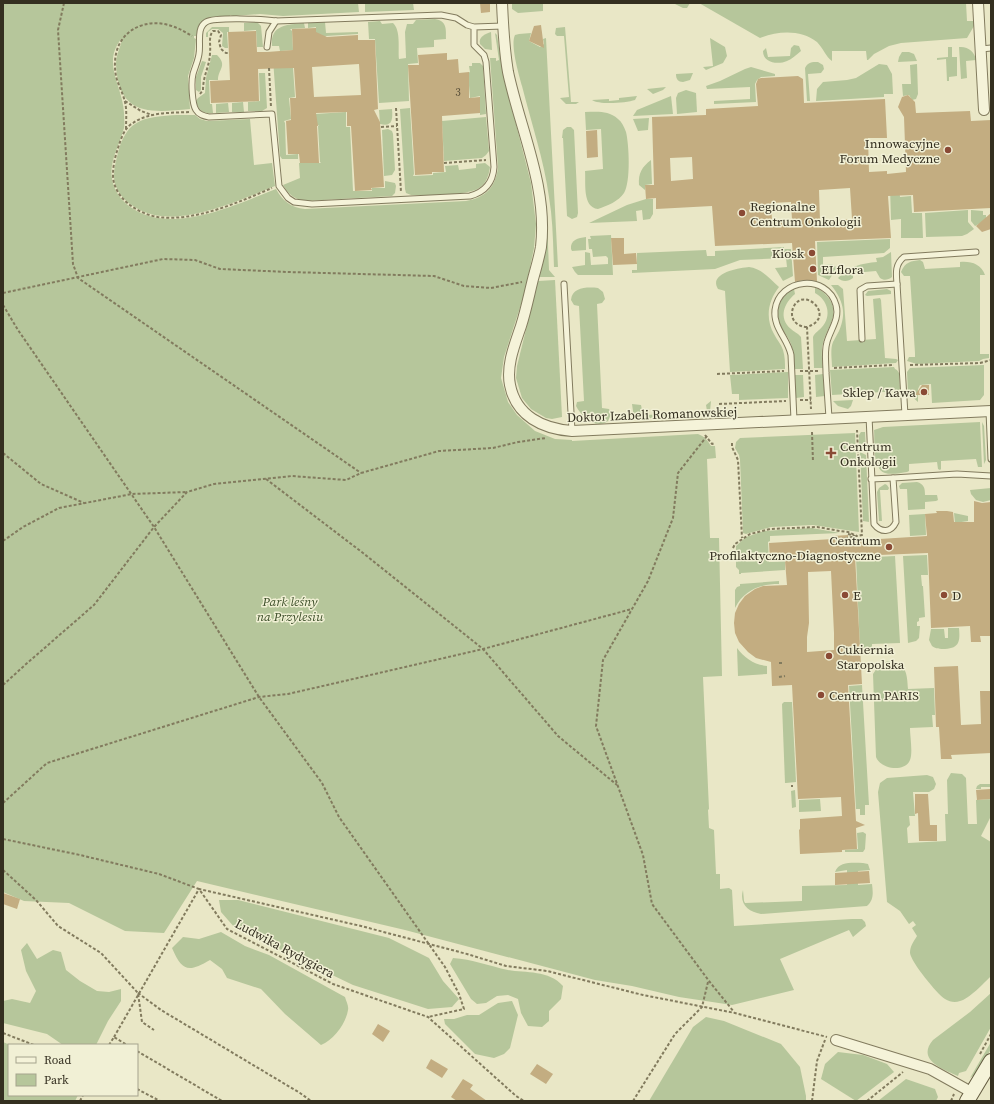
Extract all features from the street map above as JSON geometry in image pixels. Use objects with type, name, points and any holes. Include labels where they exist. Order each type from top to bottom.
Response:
[{"type":"street","name":"Doktor Izabeli Romanowskiej","points":[[502,3],[508,73],[536,180],[541,212],[541,248],[509,368],[510,385],[519,406],[528,417],[544,426],[572,431],[990,411]]},
{"type":"street","points":[[978,3],[986,49],[984,110]]},
{"type":"street","points":[[831,1038],[914,1063],[940,1074],[970,1097],[991,1062]]},
{"type":"lane","points":[[474,27],[474,45],[484,55],[486,62],[494,159],[493,173],[490,182],[485,189],[476,194],[462,197],[402,200],[303,204],[294,202],[288,198],[279,186],[272,114],[208,117],[197,112],[193,104],[192,77],[199,56],[199,37],[203,24],[211,20],[260,19],[276,21],[441,14],[456,18],[467,26],[503,26]]},
{"type":"lane","points":[[267,47],[269,32],[276,21]]},
{"type":"lane","points":[[905,415],[897,264],[904,257],[976,252]]},
{"type":"lane","points":[[794,420],[790,350],[779,331],[776,321],[776,305],[781,295],[791,286],[804,283],[814,283],[821,286],[834,300],[837,309],[835,323],[825,348],[829,418]]},
{"type":"lane","points":[[564,284],[572,431]]},
{"type":"lane","points":[[862,339],[860,290],[867,286],[897,284]]},
{"type":"lane","points":[[990,411],[991,458]]},
{"type":"lane","points":[[869,416],[874,524],[880,530],[886,531],[891,529],[896,522],[893,478]]},
{"type":"lane","points":[[871,479],[957,474],[991,476]]},
{"type":"path","points":[[64,3],[58,30],[73,264],[78,278],[361,474]]},
{"type":"path","points":[[126,129],[125,101],[116,76],[116,51],[119,43],[129,32],[148,23],[174,26],[195,37],[199,37]]},
{"type":"path","points":[[193,96],[203,91],[203,78],[210,54],[210,36],[213,31],[218,31],[221,35],[219,42],[221,49],[226,53],[229,53]]},
{"type":"path","points":[[269,68],[272,114]]},
{"type":"path","points":[[125,101],[137,109],[152,115]]},
{"type":"path","points":[[396,108],[402,200]]},
{"type":"path","points":[[197,112],[152,115],[139,119],[126,129],[115,157],[112,176],[119,195],[126,203],[147,214],[171,218],[212,211],[235,204],[279,186]]},
{"type":"path","points":[[381,127],[397,126]]},
{"type":"path","points":[[444,163],[494,159]]},
{"type":"path","points":[[3,293],[163,259],[195,260],[220,269],[434,276],[464,286],[491,288],[533,280]]},
{"type":"path","points":[[804,300],[815,303],[820,313],[816,323],[807,327],[799,326],[793,319],[792,315],[796,303],[804,300]]},
{"type":"path","points":[[3,306],[154,527],[259,697],[322,783],[339,817],[445,967],[459,994],[464,1009],[428,1017]]},
{"type":"path","points":[[807,327],[811,410]]},
{"type":"path","points":[[717,374],[823,370]]},
{"type":"path","points":[[719,404],[811,400]]},
{"type":"path","points":[[842,541],[842,538],[862,535],[857,430]]},
{"type":"path","points":[[812,432],[813,462]]},
{"type":"path","points":[[707,436],[678,473],[673,518],[648,581],[603,660],[596,726],[643,855],[652,904],[708,981],[735,1013]]},
{"type":"path","points":[[3,541],[23,527],[59,508],[132,494],[187,492],[214,484],[292,476],[346,480],[361,474],[439,451],[493,448],[538,439],[550,439]]},
{"type":"path","points":[[732,443],[732,447],[738,460],[742,538]]},
{"type":"path","points":[[3,453],[41,484],[85,503]]},
{"type":"path","points":[[266,479],[363,553],[483,649],[558,736],[618,786]]},
{"type":"path","points":[[3,685],[94,605],[154,527],[187,492]]},
{"type":"path","points":[[733,548],[742,538],[750,534],[770,529],[811,526],[848,532],[857,536]]},
{"type":"path","points":[[848,534],[857,536]]},
{"type":"path","points":[[3,803],[47,763],[259,697],[288,694],[483,649],[632,609]]},
{"type":"path","points":[[779,663],[784,663]]},
{"type":"path","points":[[780,677],[785,676]]},
{"type":"path","points":[[3,839],[80,855],[159,874],[199,889],[428,943],[506,966],[547,971],[643,995],[735,1013],[831,1038],[817,1061],[812,1101]]},
{"type":"path","points":[[3,870],[36,900],[58,926],[101,953],[138,993],[161,1010],[311,1101]]},
{"type":"path","points":[[110,1044],[199,889]]},
{"type":"path","name":"Ludwika Rydygiera","points":[[199,889],[227,929],[333,984],[428,1017],[516,1096],[524,1101]]},
{"type":"path","points":[[633,1101],[675,1034],[702,1007],[708,981]]},
{"type":"path","points":[[138,993],[142,1022],[154,1030]]},
{"type":"path","points":[[3,1033],[31,1044]]},
{"type":"path","points":[[114,1037],[125,1044]]},
{"type":"path","points":[[138,1052],[222,1101]]},
{"type":"path","points":[[867,1101],[914,1063]]},
{"type":"path","points":[[138,1090],[154,1100],[160,1101]]},
{"type":"green space","name":"Park leśny na Przylesiu","points":[[3,3],[358,3],[359,12],[283,16],[260,14],[230,15],[212,17],[204,20],[198,29],[196,36],[194,36],[196,39],[194,58],[188,76],[190,109],[162,111],[150,110],[139,108],[130,102],[123,94],[118,81],[116,64],[122,38],[116,47],[113,56],[113,66],[123,103],[124,128],[112,165],[111,172],[113,182],[118,194],[129,206],[145,215],[163,219],[202,215],[222,210],[276,189],[281,197],[288,203],[295,207],[305,209],[466,201],[479,197],[492,186],[498,167],[490,58],[496,58],[496,61],[499,60],[495,33],[497,35],[503,73],[531,183],[536,224],[534,248],[525,292],[504,357],[501,378],[508,402],[517,415],[535,431],[555,439],[572,441],[698,434],[706,439],[711,446],[715,446],[716,458],[707,459],[710,538],[719,538],[722,676],[703,677],[709,828],[714,830],[716,874],[720,874],[720,889],[729,888],[732,890],[734,926],[862,919],[866,926],[853,937],[849,930],[780,959],[794,990],[732,1005],[679,997],[632,986],[595,980],[405,930],[197,881],[164,933],[125,931],[69,903],[24,901],[3,892]]},
{"type":"green space","points":[[365,3],[413,3],[414,10],[365,12]]},
{"type":"green space","points":[[512,3],[543,3],[543,11],[518,13],[512,9]]},
{"type":"green space","points":[[673,3],[690,3],[687,8],[683,8]]},
{"type":"green space","points":[[699,3],[966,3],[967,21],[974,21],[974,26],[967,38],[901,43],[889,46],[874,54],[868,60],[866,51],[832,51],[832,61],[817,42],[811,38],[789,32],[760,38]]},
{"type":"green space","points":[[435,19],[444,24],[446,29],[446,39],[434,40],[434,47],[417,48],[418,63],[408,64],[409,101],[379,103],[375,39],[369,39],[368,22],[380,21],[382,24],[393,23],[396,26],[399,59],[406,58],[405,32],[407,24],[413,24],[416,20]]},
{"type":"green space","points":[[257,22],[261,26],[263,47],[257,47],[256,30],[244,31],[244,23]]},
{"type":"green space","points":[[325,22],[326,33],[358,32],[358,34],[326,36],[316,46],[316,27],[308,28],[308,23]]},
{"type":"green space","points":[[304,23],[305,28],[290,29],[292,31],[293,50],[280,51],[279,46],[272,46],[274,33],[281,27]]},
{"type":"green space","points":[[212,27],[229,27],[229,32],[227,32],[228,48],[222,46],[223,33],[218,29],[212,29],[208,32],[208,37],[206,37],[206,33]]},
{"type":"green space","points":[[565,27],[571,102],[579,102],[576,104],[566,104],[560,98],[569,97],[564,36],[557,36],[555,34],[556,28]]},
{"type":"green space","points":[[491,32],[492,50],[485,49],[480,44],[480,39],[484,35]]},
{"type":"green space","points":[[531,33],[529,41],[540,47],[544,44],[543,39],[546,38],[558,267],[554,267],[553,232],[547,183],[514,53],[515,35]]},
{"type":"green space","points":[[710,38],[725,47],[727,56],[723,63],[706,70],[703,67],[713,66]]},
{"type":"green space","points":[[794,45],[799,46],[801,51],[791,59],[775,63],[765,58],[763,51],[766,48],[768,57],[790,56],[791,48]]},
{"type":"green space","points":[[948,47],[952,47],[952,57],[957,57],[957,76],[949,77],[949,81],[947,81],[946,59],[937,60],[937,58],[948,57]]},
{"type":"green space","points":[[959,47],[965,47],[970,50],[974,54],[976,60],[966,61],[967,78],[961,79]]},
{"type":"green space","points":[[902,52],[914,54],[917,61],[898,62]]},
{"type":"green space","points":[[212,55],[217,55],[222,62],[222,68],[218,76],[218,80],[209,80],[210,104],[212,104],[213,113],[206,113],[198,107],[196,101],[205,93],[206,78]]},
{"type":"green space","points":[[273,59],[287,66],[287,68],[293,68],[295,97],[289,98],[291,119],[284,121],[286,155],[298,154],[298,159],[282,159],[280,156]]},
{"type":"green space","points":[[202,61],[206,62],[201,77],[201,90],[199,92],[196,90],[196,77]]},
{"type":"green space","points":[[818,62],[823,65],[824,69],[821,73],[808,74],[810,101],[807,101],[805,68],[810,63]]},
{"type":"green space","points":[[472,63],[480,63],[483,66],[486,114],[480,115],[480,96],[470,98],[468,73],[470,72],[469,66],[472,66]]},
{"type":"green space","points":[[879,64],[887,65],[892,74],[893,94],[884,94],[884,97],[816,101],[817,89],[823,82],[856,78]]},
{"type":"green space","points":[[917,64],[918,94],[916,99],[912,100],[909,95],[903,96],[902,84],[911,84],[910,65]]},
{"type":"green space","points":[[751,67],[775,74],[775,76],[761,77],[757,80],[755,84],[756,102],[714,104],[714,101],[750,99],[750,87],[707,89],[706,86]]},
{"type":"green space","points":[[259,73],[265,73],[267,108],[262,111],[248,111],[248,102],[260,101]]},
{"type":"green space","points":[[693,73],[690,80],[683,82],[679,81],[676,77],[676,74]]},
{"type":"green space","points":[[666,87],[663,90],[653,94],[647,89]]},
{"type":"green space","points":[[686,90],[696,93],[697,112],[677,114],[676,98],[678,93]]},
{"type":"green space","points":[[637,96],[635,100],[619,103],[600,103],[592,100],[609,99],[609,101]]},
{"type":"green space","points":[[671,96],[673,114],[633,116],[637,110]]},
{"type":"green space","points":[[243,102],[244,112],[232,112],[232,103]]},
{"type":"green space","points":[[228,103],[229,112],[216,113],[216,104]]},
{"type":"green space","points":[[410,108],[413,176],[433,175],[433,173],[446,172],[445,166],[458,165],[459,170],[476,168],[476,164],[485,163],[490,167],[484,184],[473,191],[456,194],[411,195],[406,193],[400,109]]},
{"type":"green space","points":[[392,109],[391,122],[384,125],[380,124],[379,110]]},
{"type":"green space","points":[[346,112],[346,127],[350,127],[353,191],[372,191],[372,188],[385,188],[385,181],[395,183],[395,193],[392,196],[306,201],[295,198],[283,185],[300,178],[299,163],[321,163],[319,125],[317,125],[315,114]]},
{"type":"green space","points":[[585,112],[602,112],[614,116],[623,125],[627,138],[629,163],[628,181],[624,193],[616,201],[598,209],[589,204],[587,199],[585,188],[585,171],[603,169],[601,129],[586,130]]},
{"type":"green space","points":[[195,115],[200,119],[207,121],[250,119],[254,165],[272,163],[275,186],[234,202],[204,212],[189,215],[153,215],[137,209],[130,204],[119,192],[115,184],[114,176],[114,169],[123,138],[127,131],[140,121],[155,117]]},
{"type":"green space","points":[[486,117],[489,151],[486,155],[482,158],[444,161],[442,121]]},
{"type":"green space","points":[[649,118],[648,130],[638,131],[633,119]]},
{"type":"green space","points":[[567,127],[571,127],[574,130],[578,213],[577,217],[572,219],[567,216],[562,138],[563,130]]},
{"type":"green space","points":[[388,129],[392,131],[393,134],[395,170],[392,175],[384,176],[382,130]]},
{"type":"green space","points":[[651,160],[652,184],[645,185],[645,190],[639,185],[639,177],[645,165]]},
{"type":"green space","points":[[890,187],[899,187],[900,197],[911,196],[912,213],[922,213],[923,238],[901,238],[901,219],[891,220]]},
{"type":"green space","points":[[646,199],[653,199],[653,214],[650,219],[643,220],[642,210],[636,211],[637,221],[589,223],[627,205]]},
{"type":"green space","points":[[968,210],[968,222],[974,229],[967,234],[962,236],[926,237],[925,213]]},
{"type":"green space","points":[[971,210],[983,211],[983,215],[986,215],[986,220],[975,226],[971,221]]},
{"type":"green space","points":[[547,219],[549,270],[555,277],[539,277],[545,254]]},
{"type":"green space","points":[[611,235],[613,275],[578,275],[572,267],[585,265],[585,252],[590,253],[591,265],[608,264],[608,258],[606,256],[593,257],[592,249],[589,249],[588,239],[591,239],[590,236]]},
{"type":"green space","points":[[586,237],[586,250],[572,251],[571,246],[573,242],[577,239]]},
{"type":"green space","points":[[890,239],[890,248],[884,253],[823,257],[823,265],[832,264],[836,267],[836,269],[829,280],[818,275],[817,242]]},
{"type":"green space","points":[[784,247],[784,249],[791,249],[793,276],[783,281],[775,268],[787,267],[786,258],[740,260],[715,269],[632,273],[632,270],[637,270],[637,253],[706,250],[707,256],[715,256],[715,251]]},
{"type":"green space","points":[[891,252],[892,277],[889,279],[884,280],[880,278],[876,271],[853,273],[853,278],[847,281],[843,281],[838,278],[851,268],[866,263],[877,262],[876,258],[883,257]]},
{"type":"green space","points":[[920,260],[923,262],[925,269],[960,267],[960,262],[972,263],[981,268],[985,275],[980,275],[980,354],[989,354],[989,358],[979,361],[917,364],[907,361],[909,357],[915,357],[910,276],[904,276],[901,272],[904,266]]},
{"type":"green space","points":[[749,267],[757,269],[769,277],[779,287],[770,304],[769,322],[783,350],[785,357],[785,369],[730,372],[725,291],[718,289],[716,284],[717,279],[726,272]]},
{"type":"green space","points":[[555,280],[562,417],[552,419],[546,418],[531,409],[522,398],[516,378],[517,366],[538,281]]},
{"type":"green space","points":[[831,285],[838,285],[843,289],[847,341],[876,339],[873,299],[880,298],[885,358],[896,359],[898,360],[896,363],[832,367],[832,345],[839,331],[843,318],[843,312],[841,301]]},
{"type":"green space","points":[[585,288],[598,288],[603,292],[605,299],[602,303],[597,304],[602,408],[609,409],[611,414],[608,421],[599,424],[585,418],[576,406],[577,402],[584,401],[579,306],[574,305],[571,300],[574,292],[577,290]]},
{"type":"green space","points":[[815,288],[826,295],[831,302],[833,309],[832,320],[822,346],[823,368],[814,368],[813,337],[825,323],[828,313],[826,304],[815,293]]},
{"type":"green space","points":[[793,289],[795,294],[785,306],[784,315],[787,325],[801,337],[803,369],[794,369],[794,355],[792,347],[789,339],[781,327],[778,317],[781,301],[788,292]]},
{"type":"green space","points":[[887,289],[891,291],[891,294],[865,295],[868,291]]},
{"type":"green space","points":[[984,365],[984,395],[980,400],[932,403],[931,384],[920,385],[918,389],[918,402],[908,393],[907,372],[910,368]]},
{"type":"green space","points":[[894,367],[899,373],[899,391],[832,395],[830,370]]},
{"type":"green space","points":[[788,372],[788,398],[739,400],[739,394],[732,394],[730,375]]},
{"type":"green space","points":[[823,374],[825,396],[816,397],[815,375]]},
{"type":"green space","points":[[795,375],[803,375],[804,397],[796,398]]},
{"type":"green space","points":[[853,400],[848,409],[838,406],[833,401]]},
{"type":"green space","points":[[711,401],[710,411],[705,415],[636,419],[634,418],[632,404],[641,405],[643,415],[647,415],[707,411],[706,405]]},
{"type":"green space","points":[[980,422],[982,467],[978,467],[976,459],[941,461],[940,470],[938,469],[937,462],[909,464],[909,471],[896,474],[885,473],[878,466],[875,454],[874,430],[883,427]]},
{"type":"green space","points":[[982,422],[984,426],[986,460],[984,464]]},
{"type":"green space","points":[[861,432],[865,432],[866,452],[859,449],[859,435]]},
{"type":"green space","points":[[855,433],[859,532],[813,525],[771,527],[746,534],[743,533],[740,460],[735,448],[736,442],[740,438]]},
{"type":"green space","points":[[860,452],[866,455],[869,522],[863,521]]},
{"type":"green space","points":[[917,482],[924,487],[925,495],[937,495],[938,500],[925,502],[925,509],[908,510],[907,489],[900,489],[899,486],[902,483]]},
{"type":"green space","points":[[885,484],[889,488],[888,490],[880,490],[882,521],[879,521],[877,492],[879,488]]},
{"type":"green space","points":[[991,488],[991,500],[983,502],[976,500],[971,494],[970,490]]},
{"type":"green space","points":[[954,513],[968,516],[968,521],[955,523]]},
{"type":"green space","points":[[925,514],[926,535],[910,536],[909,515]]},
{"type":"green space","points":[[812,528],[840,533],[770,536],[770,541],[768,542],[769,562],[785,561],[785,570],[739,574],[739,570],[736,567],[736,546],[746,537],[764,531]]},
{"type":"green space","points":[[927,555],[928,575],[921,575],[925,617],[919,618],[919,621],[917,622],[917,626],[920,626],[919,638],[916,641],[908,643],[903,556]]},
{"type":"green space","points":[[895,556],[900,643],[872,644],[872,648],[860,649],[856,558]]},
{"type":"green space","points":[[779,581],[779,584],[765,585],[748,592],[735,608],[735,590],[740,586],[740,584]]},
{"type":"green space","points":[[948,628],[959,628],[958,643],[954,647],[945,649],[932,646],[929,640],[931,629],[944,629],[945,638],[948,638]]},
{"type":"green space","points":[[737,648],[750,660],[767,666],[767,674],[738,676]]},
{"type":"green space","points":[[888,661],[899,664],[905,670],[908,689],[934,688],[935,715],[932,715],[933,727],[910,728],[911,757],[907,764],[898,768],[887,767],[878,761],[876,757],[873,674],[879,665]]},
{"type":"green space","points":[[862,685],[869,805],[865,805],[865,815],[860,815],[860,809],[856,809],[849,686]]},
{"type":"green space","points":[[784,702],[792,702],[796,782],[786,783],[782,704]]},
{"type":"green space","points":[[951,773],[962,774],[966,778],[968,824],[977,824],[976,800],[991,799],[991,816],[981,836],[991,842],[991,976],[964,1000],[954,1002],[941,996],[919,970],[911,957],[911,946],[917,936],[912,928],[916,925],[913,921],[909,924],[900,911],[887,902],[878,792],[880,783],[887,778],[927,775],[933,777],[936,784],[934,789],[929,792],[913,792],[915,816],[909,816],[910,825],[907,828],[908,843],[946,841],[945,814],[948,814],[947,780]]},
{"type":"green space","points":[[980,784],[991,784],[991,799],[990,787],[981,787],[981,789],[976,789],[977,786]]},
{"type":"green space","points":[[795,790],[796,807],[792,808],[791,791]]},
{"type":"green space","points":[[820,799],[821,811],[799,812],[799,800]]},
{"type":"green space","points":[[863,832],[866,834],[865,849],[863,852],[845,852],[845,850],[858,849],[857,833]]},
{"type":"green space","points":[[847,863],[868,864],[870,870],[858,871],[858,885],[872,884],[873,893],[872,899],[867,906],[761,914],[749,909],[742,899],[743,890],[745,903],[802,901],[802,886],[847,885],[847,870],[835,872],[837,868]]},
{"type":"green space","points":[[219,900],[238,900],[389,938],[429,958],[443,981],[459,999],[452,1007],[428,1009],[353,985],[235,928],[221,912]]},
{"type":"green space","points":[[221,932],[245,946],[269,955],[345,997],[348,1007],[347,1015],[335,1035],[326,1043],[321,1045],[285,1014],[261,989],[227,978],[222,969],[210,960],[196,967],[186,968],[179,961],[172,948],[183,937],[199,939]]},
{"type":"green space","points":[[27,943],[37,959],[53,950],[61,952],[66,970],[80,981],[97,991],[109,992],[121,989],[121,1001],[108,1021],[96,1044],[62,1044],[47,1034],[3,1023],[3,1001],[12,999],[30,1003],[36,991],[26,971],[21,950]]},
{"type":"green space","points":[[453,958],[474,961],[508,970],[537,973],[551,977],[563,986],[561,999],[549,1011],[549,1021],[542,1027],[528,1026],[521,1013],[518,999],[508,995],[497,996],[486,1003],[477,1004],[471,999],[450,964]]},
{"type":"green space","points":[[991,993],[991,1027],[966,1071],[959,1073],[958,1076],[939,1067],[929,1058],[929,1047],[933,1040],[970,1012]]},
{"type":"green space","points":[[512,1001],[518,1015],[510,1048],[504,1054],[494,1058],[475,1054],[445,1024],[444,1019],[454,1019],[467,1015],[479,1015],[498,1003]]},
{"type":"green space","points":[[706,1017],[724,1021],[781,1044],[800,1067],[806,1101],[649,1101],[693,1027]]},
{"type":"green space","points":[[3,1042],[8,1044],[8,1096],[78,1096],[75,1101],[3,1101]]},
{"type":"green space","points":[[991,1042],[991,1049],[978,1072],[970,1078]]},
{"type":"green space","points":[[838,1052],[863,1055],[887,1064],[894,1072],[856,1101],[821,1079],[825,1064]]},
{"type":"green space","points":[[906,1079],[935,1089],[938,1097],[936,1101],[878,1101]]},
{"type":"building","points":[[480,3],[490,3],[490,12],[481,13]]},
{"type":"building","points":[[541,25],[544,48],[529,41],[534,26]]},
{"type":"building","points":[[316,28],[316,32],[327,37],[358,35],[358,40],[375,40],[378,109],[374,110],[380,122],[384,187],[371,188],[372,190],[355,191],[351,126],[347,126],[347,112],[316,113],[318,126],[319,163],[300,163],[299,154],[288,154],[286,121],[291,120],[290,98],[296,98],[294,68],[258,69],[259,101],[211,103],[210,81],[230,80],[228,32],[256,31],[257,52],[267,52],[293,50],[292,29]],"holes":[[[359,64],[361,95],[314,97],[312,67]]]},
{"type":"building","points":[[447,53],[447,60],[458,59],[459,73],[469,72],[469,98],[480,97],[480,113],[442,116],[444,172],[432,172],[432,174],[415,175],[408,65],[419,65],[418,55]]},
{"type":"building","points":[[798,76],[803,79],[804,103],[885,99],[887,138],[868,138],[869,172],[887,171],[887,174],[906,172],[904,117],[898,107],[902,97],[908,95],[915,102],[916,113],[970,111],[971,121],[991,120],[991,208],[914,212],[913,195],[888,196],[891,238],[815,241],[817,281],[804,280],[795,282],[792,243],[715,246],[712,206],[656,209],[656,198],[646,199],[645,185],[654,185],[652,117],[706,115],[706,109],[758,106],[756,84],[758,79]],"holes":[[[692,157],[693,179],[671,181],[670,158]],[[850,188],[852,219],[820,221],[819,190]],[[791,202],[792,220],[772,221],[771,203]]]},
{"type":"building","points":[[597,130],[598,157],[587,158],[586,131]]},
{"type":"building","points":[[991,213],[991,229],[982,232],[976,226]]},
{"type":"building","points":[[611,238],[624,238],[624,254],[636,253],[637,264],[613,265]]},
{"type":"building","points":[[922,385],[929,385],[929,395],[915,395]]},
{"type":"building","points":[[974,501],[982,503],[991,502],[991,636],[980,636],[981,642],[971,642],[970,626],[931,628],[928,553],[855,556],[862,684],[848,685],[856,821],[865,825],[856,828],[857,849],[842,850],[842,852],[800,854],[800,819],[842,816],[841,797],[798,799],[792,685],[772,686],[771,662],[756,658],[748,652],[739,642],[735,633],[735,613],[745,596],[755,589],[763,586],[787,585],[785,561],[770,561],[769,543],[833,539],[833,536],[848,535],[848,541],[927,536],[925,514],[937,513],[936,511],[953,512],[954,522],[974,522]],"holes":[[[831,571],[834,650],[807,652],[809,623],[808,572]]]},
{"type":"building","points":[[958,666],[961,725],[981,724],[980,691],[991,691],[991,753],[951,755],[952,759],[941,759],[939,727],[936,727],[934,667]]},
{"type":"building","points":[[990,789],[990,799],[977,800],[976,790]]},
{"type":"building","points":[[915,794],[928,794],[930,825],[937,825],[937,841],[919,841],[918,813],[915,814]]},
{"type":"building","points":[[869,871],[870,883],[835,885],[835,873]]},
{"type":"building","points":[[3,893],[20,899],[17,909],[3,904]]},
{"type":"building","points":[[378,1024],[390,1031],[383,1042],[372,1034]]},
{"type":"building","points":[[431,1059],[448,1069],[442,1078],[426,1068]]},
{"type":"building","points":[[537,1064],[553,1074],[546,1084],[530,1074]]},
{"type":"building","points":[[463,1079],[473,1085],[470,1089],[487,1101],[457,1101],[451,1097]]},
{"type":"place","name":"Innowacyjne Forum Medyczne","points":[[948,150]]},
{"type":"place","name":"Regionalne Centrum Onkologii","points":[[742,213]]},
{"type":"place","name":"Kiosk","points":[[812,253]]},
{"type":"place","name":"ELflora","points":[[813,269]]},
{"type":"place","name":"Sklep / Kawa","points":[[924,392]]},
{"type":"place","name":"Centrum Onkologii","points":[[831,453]]},
{"type":"place","name":"Centrum Profilaktyczno-Diagnostyczne","points":[[889,547]]},
{"type":"place","name":"E","points":[[845,595]]},
{"type":"place","name":"D","points":[[944,595]]},
{"type":"place","name":"Cukiernia Staropolska","points":[[829,656]]},
{"type":"place","name":"Centrum PARIS","points":[[821,695]]}]
